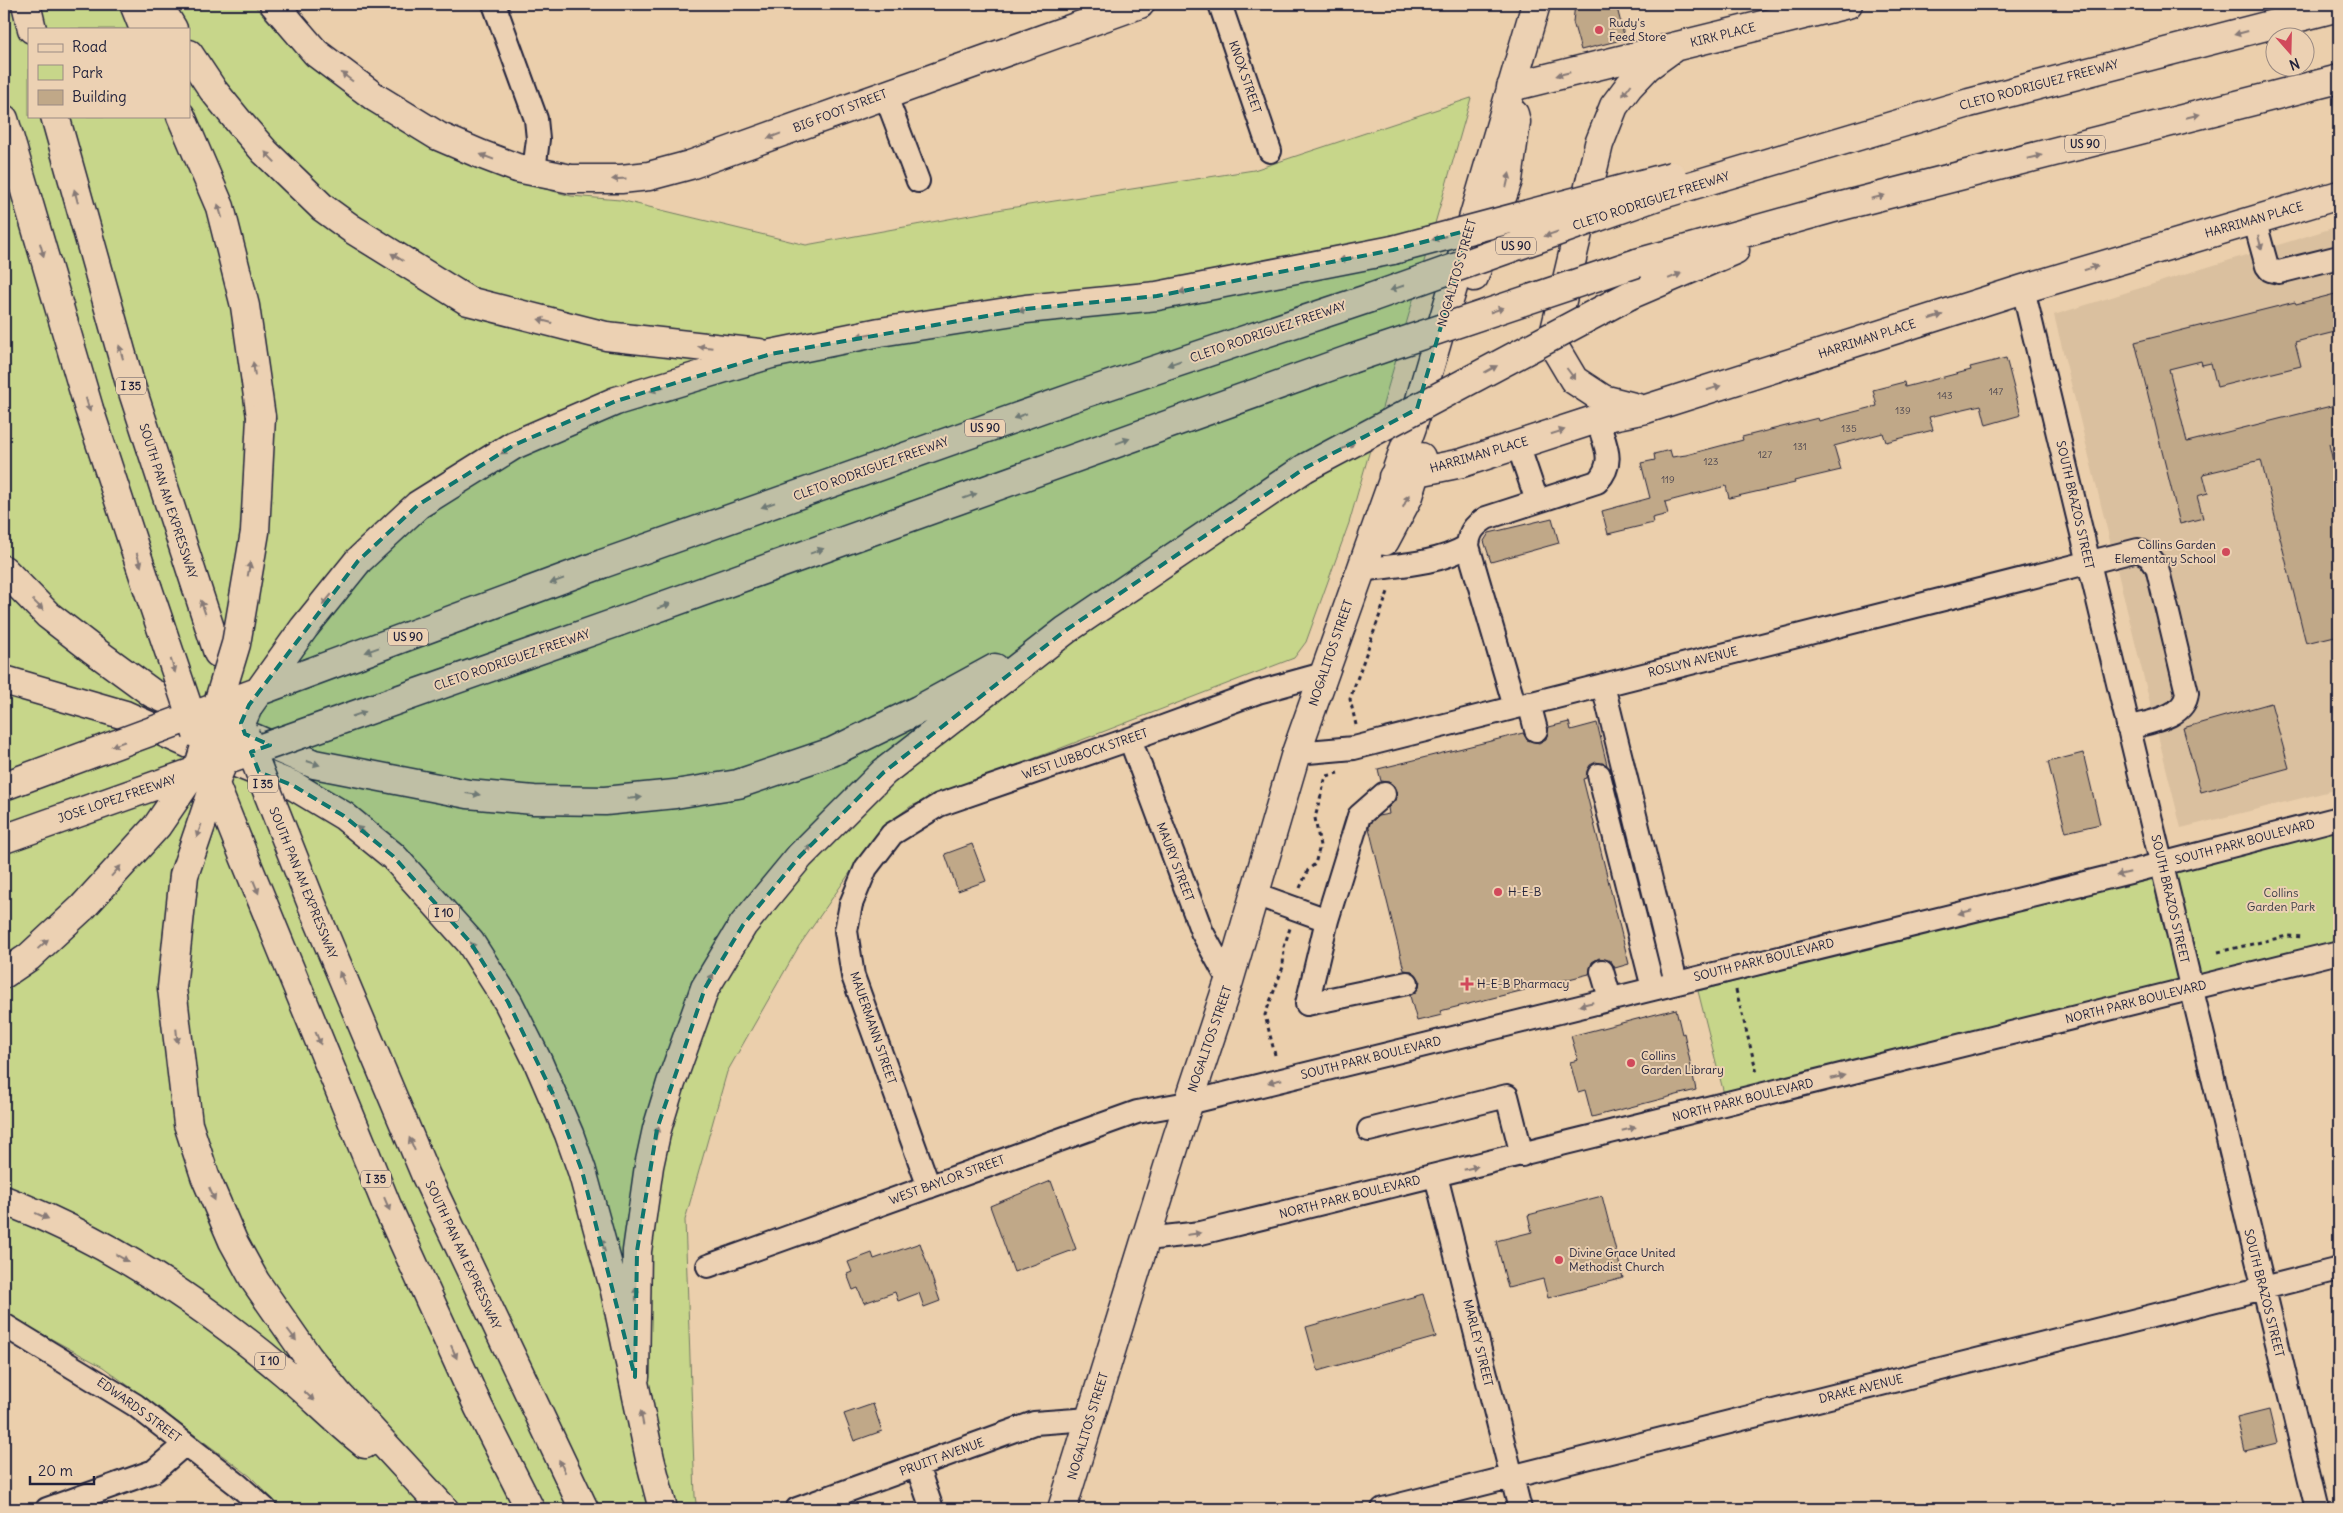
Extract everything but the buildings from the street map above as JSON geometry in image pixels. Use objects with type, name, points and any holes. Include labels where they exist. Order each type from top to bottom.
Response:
[{"type":"main road","points":[[26,4],[32,28]]},
{"type":"main road","points":[[134,4],[144,28]]},
{"type":"main road","points":[[158,4],[172,28]]},
{"type":"main road","name":"BIG FOOT STREET","points":[[274,4],[316,53],[376,98],[438,136],[517,168],[571,179],[602,180],[649,176],[690,166],[1140,4]]},
{"type":"main road","name":"NOGALITOS STREET","points":[[1062,1509],[1188,1103],[1229,981],[1296,753],[1360,570],[1405,475],[1412,427],[1510,87],[1536,4]]},
{"type":"main road","name":"KIRK PLACE","points":[[1510,87],[1848,4]]},
{"type":"main road","name":"CLETO RODRIGUEZ FREEWAY","points":[[4,786],[602,564],[1073,397],[1370,298],[1667,185],[1969,103],[2339,7]]},
{"type":"main road","points":[[1646,409],[1603,399],[1574,380],[1552,343],[1599,144],[1614,106],[1629,86],[1647,68],[1676,46]]},
{"type":"main road","points":[[190,56],[213,90],[239,122],[276,164],[323,208],[352,229],[468,301],[606,336],[771,354]]},
{"type":"main road","name":"CLETO RODRIGUEZ FREEWAY","points":[[230,759],[1351,359],[1637,263],[1830,209],[2339,79]]},
{"type":"main road","name":"SOUTH PAN AM EXPRESSWAY","points":[[56,118],[129,380],[246,738],[314,912],[426,1176],[584,1509]]},
{"type":"main road","points":[[4,974],[29,957],[83,907],[157,826],[200,763],[236,644],[255,532],[261,417],[245,306],[220,207],[182,118]]},
{"type":"main road","name":"I 35","points":[[4,119],[89,409],[206,760],[387,1206],[479,1408],[530,1509]]},
{"type":"main road","points":[[444,1509],[338,1394],[308,1357],[255,1281],[233,1240],[204,1176],[188,1124],[172,988],[184,875],[219,772],[249,705],[304,628],[358,562],[418,504],[514,445],[616,401],[771,354],[880,332],[1026,309],[1158,296],[1393,250],[1667,185]]},
{"type":"main road","name":"HARRIMAN PLACE","points":[[1405,475],[1462,462],[1596,419],[1646,409],[2023,289],[2339,195]]},
{"type":"main road","points":[[634,1377],[637,1251],[649,1166],[671,1083],[705,988],[743,925],[794,864],[884,772],[1066,630],[1305,468],[1630,296],[1830,209]]},
{"type":"main road","points":[[4,570],[48,615],[152,693],[314,764],[468,794],[534,800],[605,801],[675,794],[738,784],[832,752],[918,710],[1066,630]]},
{"type":"main road","name":"I 10","points":[[4,680],[124,715],[194,746],[294,786],[344,816],[393,856],[464,935],[508,1002],[538,1062],[569,1134],[593,1208],[616,1291],[650,1459],[663,1509]]},
{"type":"main road","name":"JOSE LOPEZ FREEWAY","points":[[4,839],[230,759]]},
{"type":"main road","name":"I 10","points":[[4,1200],[50,1220],[108,1250],[151,1275],[212,1315],[286,1374],[333,1418],[444,1509]]},
{"type":"street","points":[[494,4],[536,119],[538,139],[534,171]]},
{"type":"street","name":"KNOX STREET","points":[[1220,4],[1270,151]]},
{"type":"street","points":[[886,94],[918,181]]},
{"type":"street","points":[[2254,219],[2267,266],[2270,270],[2279,272],[2339,257]]},
{"type":"street","name":"SOUTH BRAZOS STREET","points":[[2023,289],[2317,1509]]},
{"type":"street","points":[[1536,730],[1522,705],[1468,546],[1469,536],[1474,525],[1486,518],[1587,487],[1597,482],[1606,473],[1609,462],[1596,419]]},
{"type":"street","points":[[1518,445],[1537,501]]},
{"type":"street","points":[[1360,570],[1435,560],[1452,555],[1468,546]]},
{"type":"street","name":"ROSLYN AVENUE","points":[[1296,753],[1354,748],[2138,550],[2149,556],[2157,567],[2182,673],[2186,700],[2180,709],[2171,714],[2128,728]]},
{"type":"street","name":"WEST LUBBOCK STREET","points":[[866,868],[892,834],[939,805],[1130,739],[1258,692],[1324,674]]},
{"type":"street","points":[[1603,685],[1676,982]]},
{"type":"street","name":"MAURY STREET","points":[[1130,739],[1202,932],[1229,981]]},
{"type":"street","points":[[1599,775],[1653,988]]},
{"type":"street","points":[[1384,794],[1359,816],[1327,920],[1307,1004],[1407,983]]},
{"type":"street","name":"SOUTH PARK BOULEVARD","points":[[1188,1103],[2162,864],[2339,818]]},
{"type":"street","name":"MAUERMANN STREET","points":[[866,868],[851,904],[846,931],[853,976],[929,1187]]},
{"type":"street","points":[[1255,894],[1327,920]]},
{"type":"street","name":"NORTH PARK BOULEVARD","points":[[1146,1239],[1201,1234],[2339,952]]},
{"type":"street","points":[[1602,971],[1610,998]]},
{"type":"street","points":[[1369,1130],[1507,1096],[1522,1155]]},
{"type":"street","name":"WEST BAYLOR STREET","points":[[708,1266],[1137,1112],[1188,1103]]},
{"type":"street","name":"MARLEY STREET","points":[[1436,1176],[1520,1509]]},
{"type":"street","name":"DRAKE AVENUE","points":[[1383,1509],[2339,1269]]},
{"type":"street","name":"EDWARDS STREET","points":[[4,1325],[128,1400],[265,1509]]},
{"type":"street","name":"PRUITT AVENUE","points":[[797,1509],[1034,1423],[1090,1419]]},
{"type":"street","points":[[47,1509],[154,1471],[185,1444]]},
{"type":"street","points":[[917,1466],[932,1509]]},
{"type":"path","points":[[1357,731],[1350,699],[1391,584]]},
{"type":"path","points":[[1300,888],[1308,870],[1315,864],[1320,846],[1315,818],[1325,780],[1327,776],[1343,771]]},
{"type":"path","points":[[1275,1055],[1266,1015],[1282,967],[1284,947],[1290,927]]},
{"type":"path","points":[[2218,952],[2287,936],[2306,937]]},
{"type":"path","points":[[1735,984],[1757,1075]]},
{"type":"highlighted area","points":[[1469,230],[1417,409],[1305,468],[1066,630],[884,772],[800,856],[743,925],[705,988],[657,1129],[637,1251],[635,1377],[582,1171],[553,1094],[508,1002],[470,942],[393,856],[344,816],[294,786],[259,772],[251,752],[270,745],[245,734],[241,723],[249,705],[358,561],[418,505],[514,445],[616,401],[771,354],[1026,309],[1157,296],[1393,250]]},
{"type":"shaded area","name":"Collins Garden Elementary School","points":[[2339,226],[2339,789],[2181,828],[2054,315]]},
{"type":"green space","points":[[4,4],[253,4],[306,63],[393,125],[509,179],[571,196],[620,200],[806,245],[1003,209],[1254,170],[1471,98],[1349,523],[1306,642],[1294,658],[911,806],[887,824],[856,864],[799,946],[727,1072],[685,1220],[697,1509],[282,1509],[250,1476],[103,1367],[4,1313]]},
{"type":"green space","name":"Collins Garden Park","points":[[2339,829],[2339,941],[1724,1094],[1698,991]]},
{"type":"place","name":"Rudy's Feed Store","points":[[1599,30]]},
{"type":"place","name":"Collins Garden Elementary School","points":[[2226,552]]},
{"type":"place","name":"H-E-B","points":[[1498,892]]},
{"type":"place","name":"H-E-B Pharmacy","points":[[1467,984]]},
{"type":"place","name":"Collins Garden Library","points":[[1631,1063]]},
{"type":"place","name":"Divine Grace United Methodist Church","points":[[1559,1260]]}]
